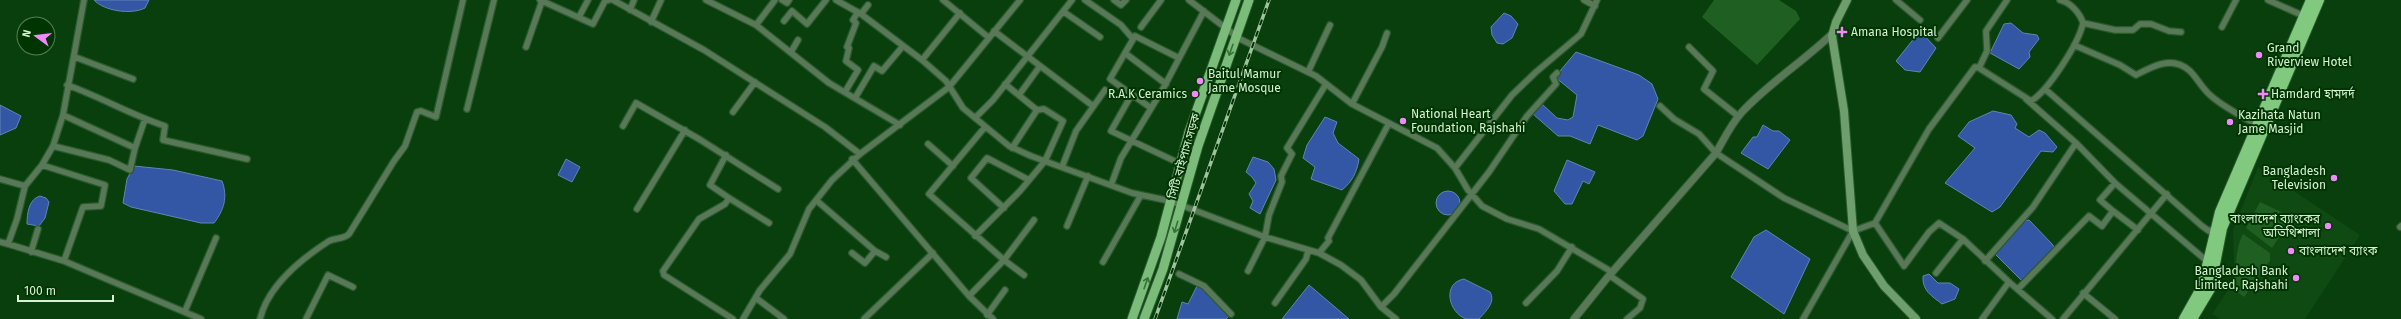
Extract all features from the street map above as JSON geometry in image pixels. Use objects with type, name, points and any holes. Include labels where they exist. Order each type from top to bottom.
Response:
[{"type":"highway","points":[[2184,319],[2202,287],[2214,229],[2310,0]]},
{"type":"highway","points":[[2196,318],[2212,282],[2222,228],[2319,0]]},
{"type":"main road","points":[[1132,319],[1148,279],[1190,132],[1236,0]]},
{"type":"main road","name":"সিটি বাইপাস সড়ক","points":[[1144,319],[1151,306],[1182,206],[1198,146],[1249,0]]},
{"type":"main road","points":[[1846,1],[1833,34],[1844,111],[1853,231],[1863,255],[1884,286],[1916,319]]},
{"type":"street","points":[[8,244],[17,219],[25,186],[42,164],[53,146],[63,115],[67,85],[75,57],[84,0]]},
{"type":"street","points":[[260,319],[264,305],[275,288],[298,265],[330,240],[344,238],[349,234],[394,161],[402,151],[417,112],[420,111],[436,117],[463,0]]},
{"type":"street","points":[[467,110],[494,0]]},
{"type":"street","points":[[526,47],[541,0],[593,24],[605,1],[609,0]]},
{"type":"street","points":[[579,17],[588,0]]},
{"type":"street","points":[[612,0],[704,50],[825,127],[860,154]]},
{"type":"street","points":[[630,10],[634,0]]},
{"type":"street","points":[[651,22],[661,0]]},
{"type":"street","points":[[706,0],[756,26],[829,83],[900,125]]},
{"type":"street","points":[[756,26],[775,0]]},
{"type":"street","points":[[782,0],[787,3],[789,0]]},
{"type":"street","points":[[784,21],[792,11],[807,24],[826,0]]},
{"type":"street","points":[[837,0],[860,13],[922,60],[946,81],[963,108],[1012,148],[1140,195],[1170,201],[1265,237],[1308,251],[1319,253],[1341,265],[1361,280],[1381,307],[1396,319]]},
{"type":"street","points":[[943,0],[988,37]]},
{"type":"street","points":[[743,319],[756,298],[790,254],[809,209],[816,200],[852,159],[949,88],[988,37],[1020,0]]},
{"type":"street","points":[[975,118],[1005,84],[1064,12],[1072,0]]},
{"type":"street","points":[[1085,0],[1121,25],[1133,39]]},
{"type":"street","points":[[1114,0],[1122,6],[1126,0]]},
{"type":"street","points":[[1141,27],[1161,0]]},
{"type":"street","points":[[1189,0],[1240,39],[1308,72],[1352,104],[1388,125],[1438,148],[1455,168],[1471,193],[1482,206],[1507,219],[1539,229],[1572,247],[1611,274],[1643,299],[1640,308],[1627,319]]},
{"type":"street","points":[[1455,168],[1512,95],[1536,72],[1581,34],[1596,3],[1584,0]]},
{"type":"street","points":[[1896,0],[1920,20]]},
{"type":"street","points":[[1938,38],[1967,0]]},
{"type":"street","points":[[1979,68],[1987,51],[1986,31],[2007,0]]},
{"type":"street","points":[[1802,319],[1853,231],[1875,223],[1929,129],[1975,67],[1979,68],[2031,101],[2045,89],[2074,45],[2083,23],[2080,16],[2063,0]]},
{"type":"street","points":[[2222,27],[2236,0]]},
{"type":"street","points":[[2268,0],[2304,16]]},
{"type":"street","points":[[844,92],[858,70],[846,61],[849,48],[847,47],[856,23],[853,20],[868,4]]},
{"type":"street","points":[[1111,185],[1121,158],[1130,141],[1166,84],[1204,11]]},
{"type":"street","points":[[1064,12],[1100,37]]},
{"type":"street","points":[[922,60],[960,13]]},
{"type":"street","points":[[2083,23],[2116,30],[2133,30],[2140,24],[2151,24],[2169,31],[2181,32]]},
{"type":"street","points":[[1308,72],[1330,25]]},
{"type":"street","points":[[994,31],[1093,106]]},
{"type":"street","points":[[1352,104],[1382,47],[1387,33]]},
{"type":"street","points":[[1574,319],[1716,153],[1738,116],[1766,90],[1810,55],[1833,34]]},
{"type":"street","points":[[1151,108],[1110,78],[1135,36],[1179,58]]},
{"type":"street","points":[[791,52],[798,40]]},
{"type":"street","points":[[2074,45],[2120,65],[2136,75],[2154,65],[2168,62],[2174,63],[2190,71],[2211,96],[2257,125]]},
{"type":"street","points":[[855,98],[874,66],[882,71],[903,46]]},
{"type":"street","points":[[1689,47],[1713,71],[1704,89],[1738,116]]},
{"type":"street","points":[[1125,53],[1166,84]]},
{"type":"street","points":[[75,57],[133,79]]},
{"type":"street","points":[[1019,95],[1040,66]]},
{"type":"street","points":[[1381,307],[1398,289],[1471,193],[1489,172],[1527,116],[1556,84],[1554,77],[1557,73]]},
{"type":"street","points":[[733,112],[755,82]]},
{"type":"street","points":[[975,236],[1004,208],[1045,161],[1063,121],[1044,109],[1037,110],[1005,84]]},
{"type":"street","points":[[1248,271],[1265,237],[1269,215],[1282,182],[1281,176],[1292,154],[1287,148],[1326,84]]},
{"type":"street","points":[[67,85],[94,95],[145,120],[165,126],[163,140],[247,159]]},
{"type":"street","points":[[2045,89],[2207,230],[2214,229]]},
{"type":"street","points":[[1062,167],[1076,132],[1105,90]]},
{"type":"street","points":[[1132,94],[1110,131],[1181,164]]},
{"type":"street","points":[[2025,98],[2076,143],[2115,183],[2208,262]]},
{"type":"street","points":[[623,126],[636,104],[685,130],[778,189]]},
{"type":"street","points":[[1660,106],[1674,119],[1699,134],[1716,153],[1784,198],[1853,231]]},
{"type":"street","points":[[1012,148],[1037,110]]},
{"type":"street","points":[[63,115],[134,148]]},
{"type":"street","points":[[53,146],[109,160],[130,170],[134,148],[145,120]]},
{"type":"street","points":[[1319,253],[1329,241],[1328,238],[1388,125]]},
{"type":"street","points":[[985,127],[929,194],[975,236],[1024,275]]},
{"type":"street","points":[[637,208],[685,130]]},
{"type":"street","points":[[1985,260],[2033,207],[2076,143]]},
{"type":"street","points":[[928,144],[953,166]]},
{"type":"street","points":[[726,155],[710,186],[769,223]]},
{"type":"street","points":[[1004,208],[971,178],[987,158],[1029,180]]},
{"type":"street","points":[[852,159],[969,296],[992,319]]},
{"type":"street","points":[[42,164],[105,185],[101,206],[83,207],[64,261]]},
{"type":"street","points":[[1067,226],[1088,176]]},
{"type":"street","points":[[0,179],[25,186]]},
{"type":"street","points":[[2115,183],[2100,200],[2138,230]]},
{"type":"street","points":[[2063,319],[2083,293],[2167,194]]},
{"type":"street","points":[[1103,262],[1140,195]]},
{"type":"street","points":[[729,198],[725,204],[699,219],[663,273],[733,319]]},
{"type":"street","points":[[816,200],[875,251],[886,257]]},
{"type":"street","points":[[2018,289],[2089,216],[2102,226],[2113,211]]},
{"type":"street","points":[[969,296],[1004,260],[1034,220]]},
{"type":"street","points":[[1875,223],[1904,266],[1937,223],[1944,224],[1963,239],[2009,282],[2052,319]]},
{"type":"street","points":[[31,252],[38,229]]},
{"type":"street","points":[[185,311],[216,238]]},
{"type":"street","points":[[1936,274],[1963,239]]},
{"type":"street","points":[[0,242],[64,261],[185,311],[200,319]]},
{"type":"street","points":[[1526,303],[1557,271],[1572,247]]},
{"type":"street","points":[[852,253],[865,263],[875,251]]},
{"type":"street","points":[[1275,303],[1306,259],[1308,251]]},
{"type":"street","points":[[864,319],[933,252]]},
{"type":"street","points":[[1179,274],[1204,286],[1231,314]]},
{"type":"street","points":[[306,319],[328,275],[353,287]]},
{"type":"street","points":[[1982,319],[2009,282]]},
{"type":"street","points":[[987,315],[1005,290]]},
{"type":"street","points":[[2083,293],[2115,319]]},
{"type":"street","points":[[756,298],[784,319]]},
{"type":"shaded area","points":[[1714,0],[1779,0],[1796,11],[1800,19],[1757,65],[1702,17]]},
{"type":"shaded area","name":"বাংলাদেশ ব্যাংক","points":[[2258,167],[2360,235],[2305,319],[2220,319],[2212,314],[2228,290],[2234,267],[2233,230]]},
{"type":"shaded area","points":[[2260,202],[2292,217],[2272,248],[2246,228]]},
{"type":"shaded area","points":[[2243,234],[2270,253],[2270,261],[2244,297],[2233,289],[2238,247]]},
{"type":"water","points":[[94,0],[149,0],[145,8],[133,11],[118,11],[104,7]]},
{"type":"water","points":[[1504,13],[1511,16],[1518,24],[1512,38],[1503,44],[1497,43],[1492,35],[1491,27]]},
{"type":"water","points":[[2011,23],[2023,33],[2037,35],[2039,39],[2029,52],[2030,57],[2019,69],[1990,53],[2004,24]]},
{"type":"water","points":[[1920,31],[1936,48],[1920,72],[1905,70],[1896,61]]},
{"type":"water","points":[[1576,52],[1639,75],[1652,84],[1658,99],[1643,136],[1637,140],[1598,125],[1590,144],[1570,136],[1558,136],[1533,114],[1542,104],[1557,118],[1568,120],[1573,117],[1577,95],[1555,77]]},
{"type":"water","points":[[0,105],[21,116],[16,128],[0,135]]},
{"type":"water","points":[[1993,111],[2011,115],[2017,124],[2015,128],[2029,137],[2039,130],[2045,133],[2057,147],[2053,152],[2041,151],[2000,207],[1992,212],[1945,183],[1975,148],[1958,136],[1969,122]]},
{"type":"water","points":[[1325,117],[1337,122],[1333,133],[1338,143],[1359,159],[1354,176],[1349,184],[1342,190],[1311,179],[1315,167],[1303,158],[1307,145]]},
{"type":"water","points":[[1763,125],[1773,131],[1779,131],[1790,140],[1768,169],[1741,153],[1753,137],[1757,137]]},
{"type":"water","points":[[1253,157],[1268,162],[1274,169],[1276,180],[1260,214],[1250,208],[1253,201],[1249,194],[1256,183],[1246,172]]},
{"type":"water","points":[[566,159],[580,167],[572,182],[558,175]]},
{"type":"water","points":[[1567,160],[1595,172],[1589,184],[1583,181],[1572,204],[1565,204],[1554,191]]},
{"type":"water","points":[[134,166],[173,170],[222,181],[225,192],[223,208],[214,223],[201,223],[131,207],[123,203],[127,179]]},
{"type":"water","points":[[1448,191],[1456,195],[1460,203],[1456,211],[1448,215],[1440,211],[1436,203],[1440,195]]},
{"type":"water","points":[[40,196],[46,198],[49,202],[45,218],[39,226],[27,224],[29,207],[33,200]]},
{"type":"water","points":[[2029,220],[2053,245],[2054,249],[2026,281],[2022,281],[1995,254],[2025,221]]},
{"type":"water","points":[[1766,230],[1810,259],[1784,314],[1731,277],[1754,237]]},
{"type":"water","points":[[1929,274],[1938,283],[1950,283],[1959,289],[1955,299],[1942,304],[1931,296],[1924,286],[1923,281],[1923,276]]},
{"type":"water","points":[[1464,279],[1490,292],[1492,296],[1491,303],[1479,319],[1466,319],[1455,310],[1452,304],[1450,292],[1452,286]]},
{"type":"water","points":[[1198,284],[1230,315],[1226,319],[1177,319],[1182,302],[1188,304]]},
{"type":"water","points":[[1309,285],[1349,319],[1282,319]]},
{"type":"railway","points":[[1155,319],[1269,0]]},
{"type":"place","name":"Amana Hospital","points":[[1842,32]]},
{"type":"place","name":"Grand Riverview Hotel","points":[[2259,55]]},
{"type":"place","name":"Baitul Mamur Jame Mosque","points":[[1200,81]]},
{"type":"place","name":"R.A.K Ceramics","points":[[1195,94]]},
{"type":"place","name":"Hamdard হামদর্দ","points":[[2263,94]]},
{"type":"place","name":"National Heart Foundation, Rajshahi","points":[[1403,121]]},
{"type":"place","name":"Kazihata Natun Jame Masjid","points":[[2230,122]]},
{"type":"place","name":"Bangladesh Television","points":[[2334,178]]},
{"type":"place","name":"বাংলাদেশ ব্যাংকের অতিথিশালা","points":[[2328,226]]},
{"type":"place","name":"বাংলাদেশ ব্যাংক","points":[[2291,251]]},
{"type":"place","name":"Bangladesh Bank Limited, Rajshahi","points":[[2296,278]]}]
